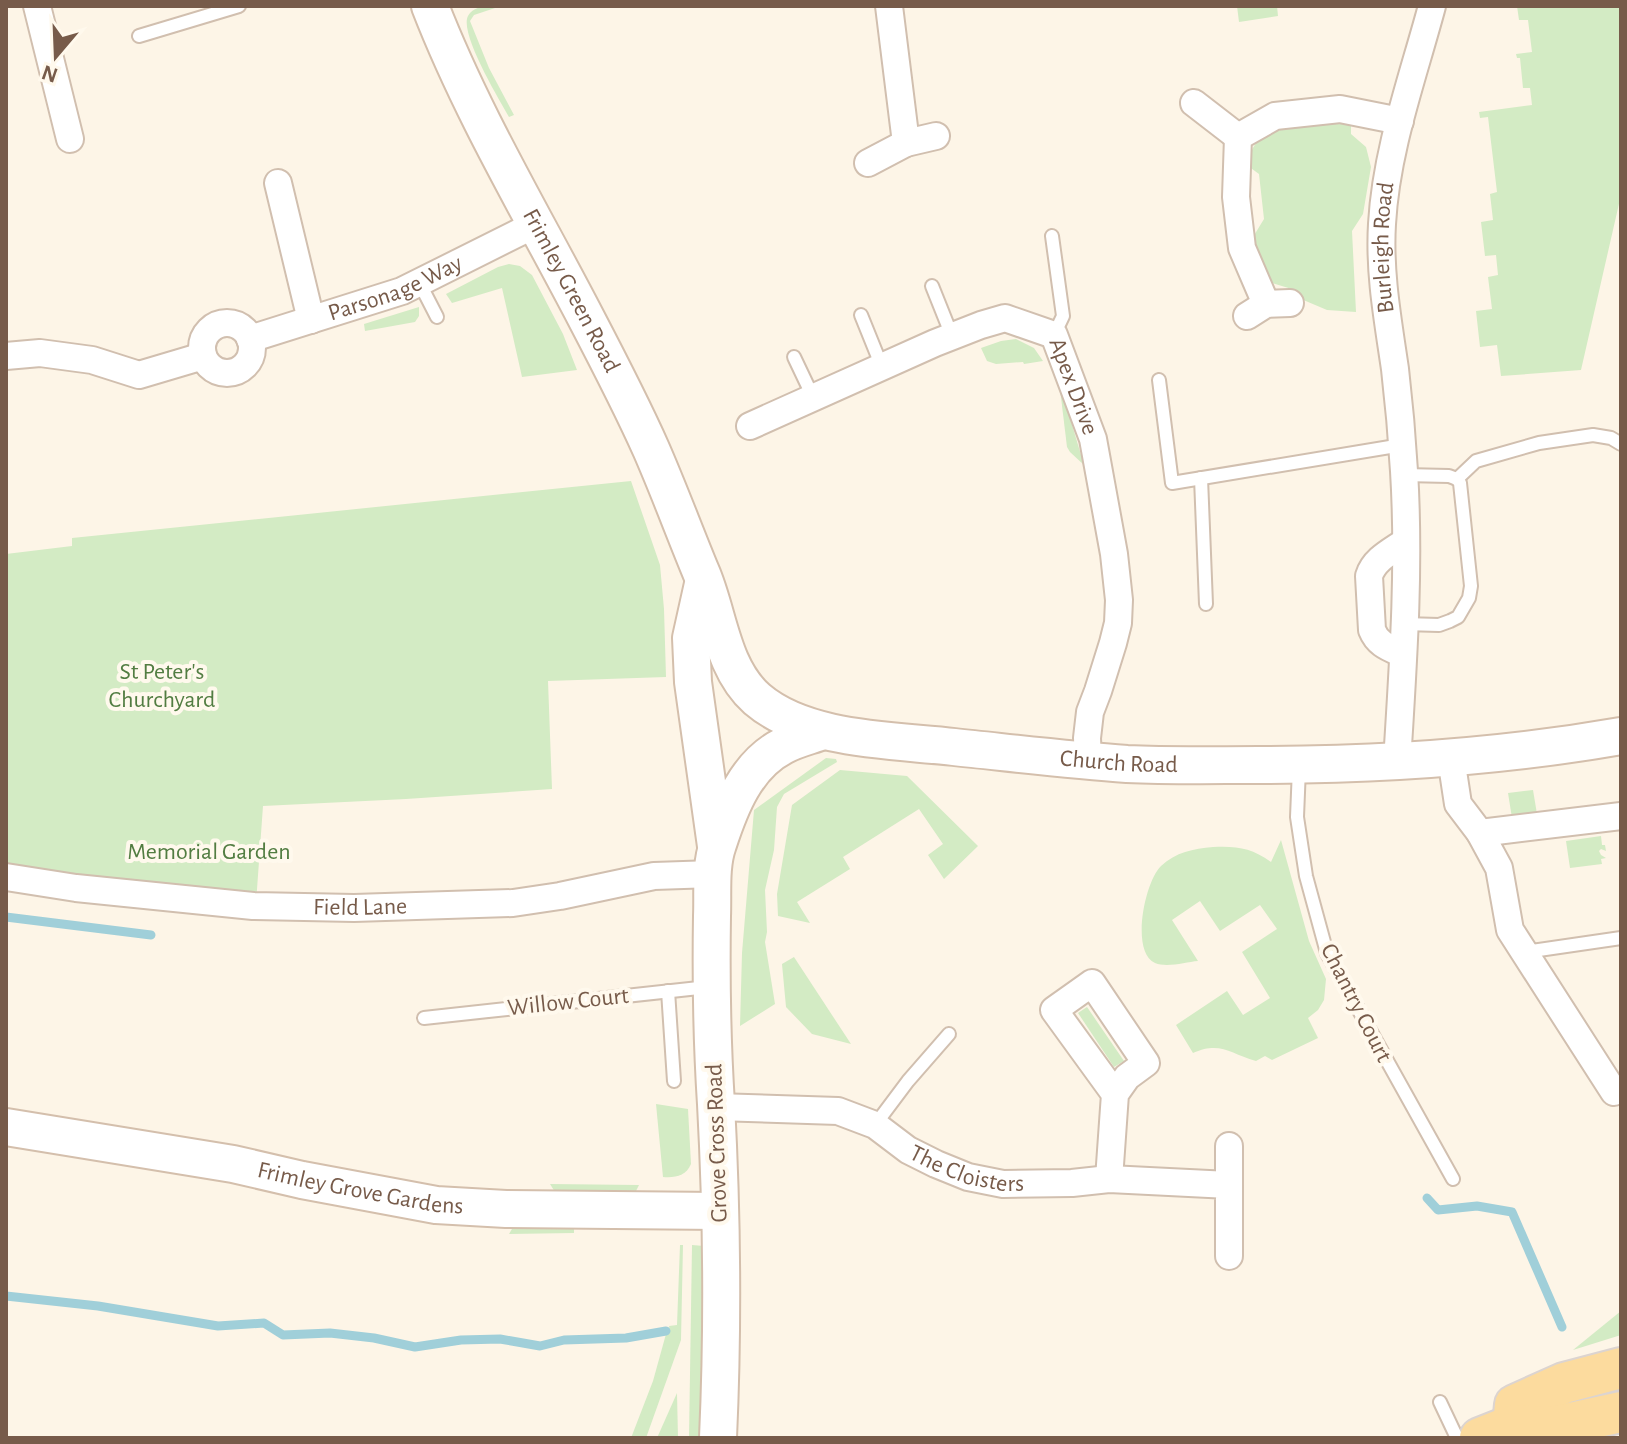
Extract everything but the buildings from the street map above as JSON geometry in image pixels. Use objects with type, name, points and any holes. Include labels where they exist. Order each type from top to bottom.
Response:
[{"type":"main road","name":"Frimley Green Road","points":[[430,6],[474,107],[628,400],[704,578]]},
{"type":"main road","name":"Church Road","points":[[704,578],[732,663],[751,693],[791,720],[844,735],[1088,761],[1180,765],[1397,762],[1566,745],[1621,736]]},
{"type":"main road","name":"Grove Cross Road","points":[[704,578],[691,638],[693,682],[715,860],[711,987],[722,1304],[718,1438]]},
{"type":"main road","name":"Grove Cross Road","points":[[715,860],[734,803],[757,765],[785,745],[823,731]]},
{"type":"main road","name":"Frimley Grove Gardens","points":[[6,1127],[233,1164],[436,1205],[506,1209],[720,1211]]},
{"type":"main road","points":[[1496,1432],[1515,1405],[1564,1383],[1621,1368]]},
{"type":"main road","points":[[1496,1432],[1552,1427],[1621,1412]]},
{"type":"street","points":[[37,6],[70,139]]},
{"type":"street","points":[[889,6],[906,143]]},
{"type":"street","name":"Burleigh Road","points":[[1397,762],[1406,541],[1402,445],[1395,370],[1386,320],[1382,221],[1400,121],[1432,6]]},
{"type":"street","points":[[1194,103],[1238,137]]},
{"type":"street","points":[[1238,137],[1275,116],[1340,109],[1400,121]]},
{"type":"street","points":[[868,163],[906,143],[936,136]]},
{"type":"street","points":[[1238,137],[1236,197],[1242,248],[1268,308]]},
{"type":"street","points":[[278,183],[311,320]]},
{"type":"street","name":"Parsonage Way","points":[[6,356],[40,353],[92,360],[139,375],[203,356],[207,363],[222,372],[239,370],[250,357],[250,339],[402,291],[536,224]]},
{"type":"street","name":"Apex Drive","points":[[750,426],[952,336],[1005,318],[1054,335],[1093,439],[1119,600],[1113,643],[1090,712],[1088,761]]},
{"type":"street","points":[[1403,654],[1380,643],[1375,637],[1369,576],[1375,563],[1406,541]]},
{"type":"street","points":[[1451,758],[1458,804],[1480,833],[1499,868],[1510,930],[1614,1092]]},
{"type":"street","points":[[1480,833],[1621,816]]},
{"type":"street","name":"Field Lane","points":[[6,877],[76,888],[253,906],[354,908],[513,903],[573,894],[715,860]]},
{"type":"street","points":[[1109,1179],[1115,1094]]},
{"type":"street","name":"The Cloisters","points":[[716,1107],[838,1111],[875,1125],[908,1150],[968,1177],[1003,1184],[1109,1179],[1229,1185]]},
{"type":"street","points":[[1229,1146],[1229,1256]]},
{"type":"lane","points":[[139,36],[239,6]]},
{"type":"lane","points":[[1052,236],[1063,316],[1054,335]]},
{"type":"lane","points":[[419,282],[437,317]]},
{"type":"lane","points":[[932,286],[952,336]]},
{"type":"lane","points":[[861,315],[882,367]]},
{"type":"lane","points":[[794,357],[813,397]]},
{"type":"lane","points":[[1159,380],[1172,483],[1402,445]]},
{"type":"lane","points":[[1457,479],[1476,461],[1539,443],[1593,435],[1611,438],[1621,444]]},
{"type":"lane","points":[[1404,475],[1449,476],[1460,483],[1471,586],[1469,598],[1458,617],[1439,625],[1404,624]]},
{"type":"lane","points":[[1201,478],[1206,604]]},
{"type":"lane","name":"Chantry Court","points":[[1299,765],[1297,817],[1306,876],[1327,953],[1453,1179]]},
{"type":"lane","points":[[1524,952],[1621,938]]},
{"type":"lane","name":"Willow Court","points":[[424,1018],[711,987]]},
{"type":"lane","points":[[668,991],[674,1081]]},
{"type":"lane","points":[[875,1125],[949,1034]]},
{"type":"lane","points":[[1440,1402],[1457,1438]]},
{"type":"green space","points":[[484,6],[501,6],[474,15],[470,21],[489,68],[514,115],[509,117],[481,66],[469,36],[468,16]]},
{"type":"green space","points":[[1237,6],[1277,6],[1278,16],[1239,22]]},
{"type":"green space","points":[[1517,6],[1621,6],[1621,195],[1581,370],[1501,376],[1497,345],[1480,347],[1476,311],[1492,309],[1488,277],[1498,275],[1496,255],[1485,256],[1481,222],[1493,220],[1490,194],[1497,192],[1488,117],[1480,118],[1479,112],[1532,105],[1530,88],[1523,88],[1520,58],[1516,54],[1532,52],[1528,20],[1519,20]]},
{"type":"green space","points":[[1342,122],[1351,124],[1351,134],[1366,147],[1371,167],[1363,214],[1352,231],[1356,312],[1327,310],[1301,299],[1295,290],[1272,283],[1257,261],[1253,237],[1264,219],[1259,174],[1248,166],[1254,146],[1260,139],[1275,132]]},
{"type":"green space","points":[[509,264],[520,266],[532,275],[563,334],[577,370],[522,377],[502,288],[452,303],[446,294]]},
{"type":"green space","points":[[419,307],[415,322],[365,331],[364,324]]},
{"type":"green space","points":[[1016,339],[1034,348],[1043,361],[996,364],[987,361],[981,348]]},
{"type":"green space","points":[[1059,381],[1084,465],[1067,447]]},
{"type":"green space","name":"St Peter's Churchyard","points":[[631,481],[660,565],[666,677],[548,681],[552,789],[263,806],[256,903],[6,873],[6,554],[72,546],[72,538]]},
{"type":"green space","points":[[826,758],[836,759],[837,762],[784,794],[777,807],[774,850],[765,890],[765,942],[775,1004],[740,1026],[742,953],[754,810]]},
{"type":"green space","points":[[840,770],[907,776],[978,846],[944,879],[928,855],[943,844],[919,809],[843,857],[850,869],[797,902],[810,923],[778,916],[777,894],[792,805]]},
{"type":"green space","points":[[1533,790],[1537,814],[1512,818],[1508,793]]},
{"type":"green space","points":[[1601,836],[1606,851],[1599,851],[1606,858],[1601,859],[1602,864],[1570,868],[1566,841]]},
{"type":"green space","points":[[1281,840],[1309,941],[1326,979],[1324,1000],[1308,1018],[1318,1038],[1272,1060],[1265,1056],[1256,1061],[1218,1048],[1193,1053],[1176,1025],[1227,991],[1243,1015],[1270,998],[1242,952],[1277,929],[1260,905],[1220,931],[1200,901],[1172,920],[1198,961],[1171,965],[1155,963],[1147,956],[1142,931],[1145,900],[1150,886],[1161,866],[1185,852],[1213,847],[1237,848],[1271,862]]},
{"type":"green space","points":[[794,957],[851,1044],[812,1034],[786,1007],[782,964]]},
{"type":"green space","points":[[1087,1007],[1124,1061],[1114,1067],[1078,1013]]},
{"type":"green space","points":[[656,1104],[688,1109],[691,1164],[680,1175],[663,1177]]},
{"type":"green space","points":[[550,1184],[639,1185],[635,1193],[555,1192]]},
{"type":"green space","points":[[574,1228],[574,1233],[509,1234],[512,1229]]},
{"type":"green space","points":[[680,1245],[683,1245],[681,1340],[646,1438],[631,1438],[653,1381],[666,1334],[670,1333],[669,1326],[677,1325]]},
{"type":"green space","points":[[692,1245],[704,1246],[702,1438],[689,1438]]},
{"type":"green space","points":[[1621,1311],[1621,1335],[1573,1350]]},
{"type":"green space","points":[[677,1393],[678,1438],[657,1438]]},
{"type":"waterway","points":[[6,917],[151,935]]},
{"type":"waterway","points":[[1427,1198],[1438,1210],[1477,1206],[1512,1212],[1562,1327]]},
{"type":"waterway","points":[[6,1296],[98,1306],[218,1326],[264,1323],[283,1335],[330,1333],[415,1347],[461,1340],[500,1339],[540,1346],[564,1340],[626,1338],[666,1331]]},
{"type":"park label","name":"Memorial Garden","points":[[209,852]]}]
